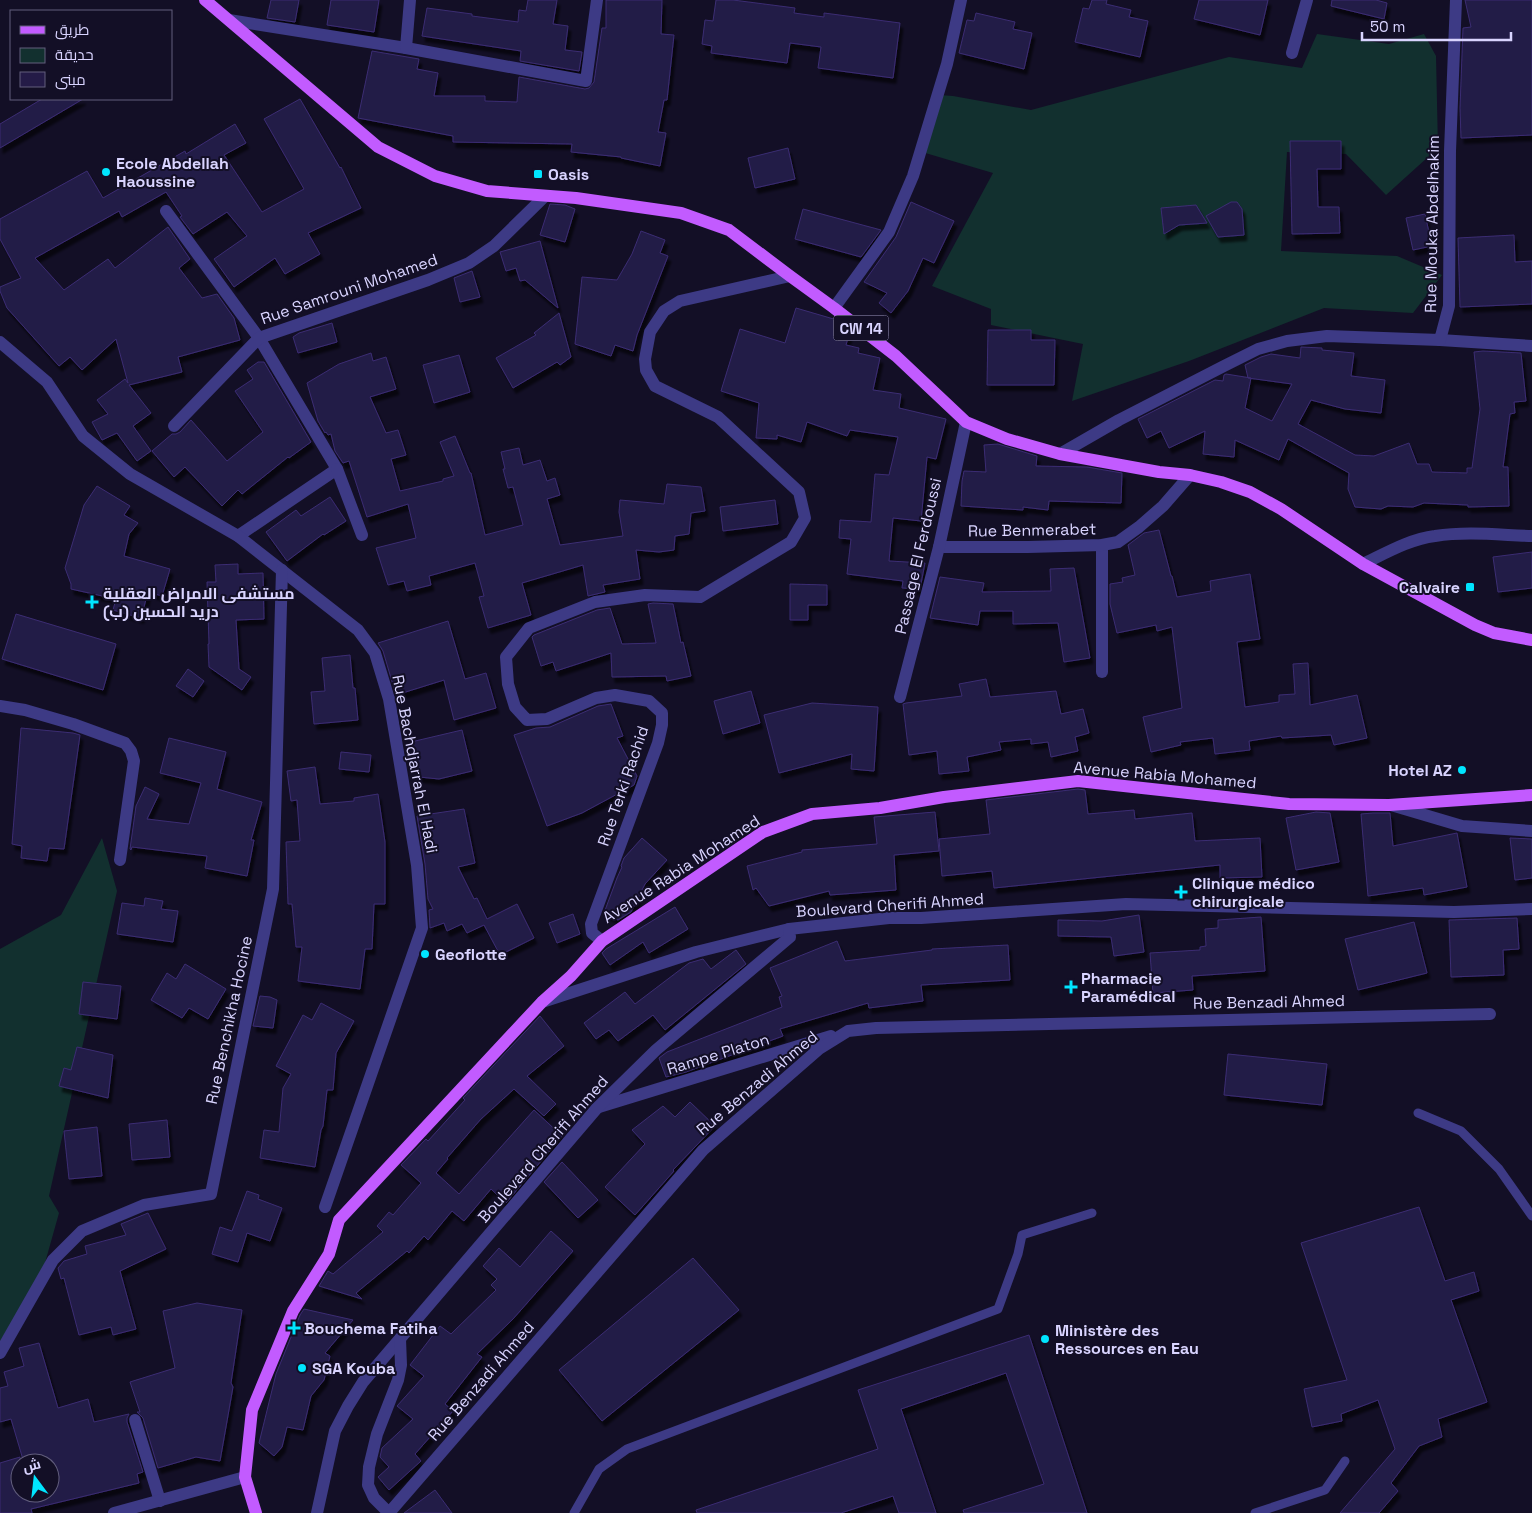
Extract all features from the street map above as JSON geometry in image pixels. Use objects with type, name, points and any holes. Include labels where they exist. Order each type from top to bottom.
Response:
[{"type":"main road","name":"CW 14","points":[[205,0],[378,147],[435,176],[487,192],[576,198],[681,213],[729,230],[896,356],[966,422],[1007,439],[1060,454],[1159,472],[1190,475],[1221,482],[1250,492],[1281,509],[1363,564],[1476,625],[1494,634],[1532,640]]},
{"type":"main road","name":"Avenue Rabia Mohamed","points":[[256,1513],[245,1477],[252,1410],[293,1311],[329,1254],[339,1220],[542,1002],[571,976],[602,941],[763,832],[812,814],[880,808],[944,797],[1078,780],[1289,804],[1389,804],[1532,795]]},
{"type":"street","points":[[406,48],[410,0]]},
{"type":"street","points":[[229,20],[406,48],[586,81],[598,0]]},
{"type":"street","points":[[834,308],[889,232],[913,176],[947,64],[961,0]]},
{"type":"street","points":[[1292,53],[1307,0]]},
{"type":"street","name":"Rue Mouka Abdelhakim","points":[[1440,340],[1450,306],[1450,151],[1456,0]]},
{"type":"street","name":"Rue Samrouni Mohamed","points":[[174,426],[259,338],[428,280],[469,263],[494,246],[545,196]]},
{"type":"street","points":[[166,211],[259,338],[337,469],[362,535]]},
{"type":"street","name":"Rue Terki Rachid","points":[[602,941],[592,933],[592,924],[658,743],[662,725],[662,713],[649,701],[616,695],[596,698],[547,719],[527,720],[514,707],[508,684],[506,657],[529,628],[595,602],[644,595],[700,597],[791,542],[805,518],[799,492],[718,417],[655,386],[646,370],[645,359],[650,332],[664,311],[680,301],[790,276]]},
{"type":"street","points":[[1060,454],[1119,420],[1224,366],[1258,350],[1287,340],[1327,336],[1440,340],[1532,346]]},
{"type":"street","name":"Rue Bachdjarrah El Hadi","points":[[0,342],[47,382],[83,436],[130,474],[238,536],[358,630],[376,653],[389,699],[417,865],[422,928],[324,1207]]},
{"type":"street","name":"Passage El Ferdoussi","points":[[900,698],[939,547],[966,422]]},
{"type":"street","points":[[238,536],[337,469]]},
{"type":"street","name":"Rue Benmerabet","points":[[939,547],[1102,545],[1118,542],[1163,506],[1190,475]]},
{"type":"street","points":[[1363,564],[1412,542],[1434,536],[1459,534],[1532,536]]},
{"type":"street","points":[[1102,545],[1102,672]]},
{"type":"street","name":"Rue Benchikha Hocine","points":[[0,1353],[53,1260],[82,1231],[144,1205],[211,1194],[273,889],[282,570]]},
{"type":"street","points":[[0,706],[26,710],[73,724],[125,743],[131,751],[134,761],[120,860]]},
{"type":"street","points":[[1389,804],[1462,826],[1532,831]]},
{"type":"street","name":"Boulevard Cherifi Ahmed","points":[[316,1513],[335,1431],[348,1406],[364,1382],[597,1108],[656,1050],[790,937],[789,929],[889,918],[921,918],[1126,904],[1454,912],[1532,910]]},
{"type":"street","points":[[542,1002],[696,952],[789,929]]},
{"type":"street","name":"Rue Benzadi Ahmed","points":[[389,1513],[703,1150],[819,1049],[848,1031],[876,1028],[1490,1014]]},
{"type":"street","name":"Rampe Platon","points":[[597,1108],[848,1031]]},
{"type":"street","points":[[389,1513],[374,1498],[371,1492],[368,1485],[369,1467],[377,1434],[398,1380],[401,1365],[400,1339]]},
{"type":"street","points":[[135,1420],[160,1501]]},
{"type":"street","points":[[114,1513],[245,1477]]},
{"type":"lane","points":[[1418,1113],[1461,1131],[1499,1169],[1532,1216]]},
{"type":"lane","points":[[574,1513],[599,1469],[627,1449],[998,1309],[1018,1254],[1022,1234],[1092,1213]]},
{"type":"lane","points":[[1255,1513],[1325,1490],[1345,1461]]},
{"type":"green space","points":[[1317,34],[1389,44],[1424,34],[1436,56],[1438,148],[1386,195],[1346,154],[1287,152],[1281,251],[1397,256],[1442,275],[1413,313],[1324,308],[1189,361],[1072,401],[1083,344],[991,325],[991,309],[932,286],[993,173],[922,152],[939,95],[1031,110],[1229,57],[1302,68]]},
{"type":"green space","points":[[102,838],[117,891],[49,1196],[59,1213],[36,1295],[0,1349],[0,949],[61,915]]},
{"type":"building","points":[[271,0],[299,0],[295,22],[267,18]]},
{"type":"building","points":[[331,0],[379,0],[374,32],[327,25]]},
{"type":"building","points":[[528,0],[557,0],[553,24],[568,26],[565,50],[582,52],[579,71],[520,61],[521,51],[422,36],[427,8],[518,22],[519,10],[526,11]]},
{"type":"building","points":[[606,0],[662,0],[661,34],[674,35],[667,100],[664,100],[658,132],[666,133],[660,166],[621,157],[571,152],[572,144],[453,142],[453,136],[358,118],[372,51],[419,59],[417,69],[438,73],[434,96],[485,96],[485,101],[517,102],[519,77],[585,89],[589,88],[594,82],[602,28],[606,28]]},
{"type":"building","points":[[716,0],[733,0],[795,8],[794,13],[824,17],[824,13],[900,23],[893,78],[818,68],[821,47],[790,43],[787,63],[711,53],[712,46],[702,44],[705,20],[713,21]]},
{"type":"building","points":[[1092,0],[1107,0],[1106,4],[1131,10],[1129,17],[1148,21],[1140,57],[1075,42],[1083,8],[1089,9]]},
{"type":"building","points":[[1199,0],[1268,0],[1260,35],[1194,19]]},
{"type":"building","points":[[1332,0],[1376,0],[1387,3],[1384,19],[1331,6]]},
{"type":"building","points":[[1465,0],[1532,0],[1532,135],[1461,138],[1460,108],[1463,28],[1471,27]]},
{"type":"building","points":[[976,13],[1015,22],[1013,29],[1032,33],[1024,69],[959,53],[967,20],[974,21]]},
{"type":"building","points":[[300,99],[341,167],[361,208],[308,233],[320,254],[285,274],[275,258],[234,287],[214,259],[247,236],[227,212],[193,234],[180,217],[182,216],[166,192],[122,217],[119,211],[35,258],[64,290],[108,259],[115,268],[168,227],[190,259],[179,268],[202,298],[217,294],[234,318],[240,340],[178,357],[182,372],[129,385],[151,413],[133,426],[151,451],[137,461],[117,433],[102,440],[92,422],[108,414],[97,400],[125,379],[128,383],[116,339],[82,370],[70,357],[59,366],[7,308],[0,291],[0,287],[21,278],[0,239],[0,219],[87,171],[103,198],[185,151],[186,154],[235,124],[246,143],[224,155],[262,212],[304,189],[264,119]]},
{"type":"building","points":[[40,100],[81,100],[0,148],[0,124]]},
{"type":"building","points":[[1290,141],[1341,141],[1341,169],[1317,169],[1318,207],[1339,207],[1340,233],[1292,234]]},
{"type":"building","points":[[788,148],[795,179],[755,188],[748,158]]},
{"type":"building","points":[[911,202],[954,221],[934,263],[923,258],[908,291],[891,313],[879,303],[887,293],[864,282],[896,237]]},
{"type":"building","points":[[1231,202],[1237,202],[1242,209],[1244,235],[1218,237],[1206,216]]},
{"type":"building","points":[[550,204],[565,205],[575,209],[565,242],[540,235]]},
{"type":"building","points":[[1196,205],[1207,223],[1179,225],[1164,234],[1161,208]]},
{"type":"building","points":[[803,209],[881,230],[861,257],[795,239]]},
{"type":"building","points":[[1425,214],[1432,246],[1413,250],[1406,218]]},
{"type":"building","points":[[641,231],[665,240],[660,253],[668,256],[637,335],[633,351],[615,345],[611,356],[575,344],[582,277],[617,280],[632,254]]},
{"type":"building","points":[[1514,235],[1515,262],[1532,261],[1532,304],[1460,307],[1458,238]]},
{"type":"building","points":[[540,241],[558,308],[525,280],[520,281],[516,268],[506,271],[500,252]]},
{"type":"building","points":[[472,271],[480,297],[460,302],[454,278]]},
{"type":"building","points":[[796,308],[837,320],[850,331],[846,345],[859,348],[858,353],[880,358],[873,390],[901,394],[899,408],[946,419],[936,459],[927,457],[921,521],[893,518],[889,561],[925,563],[920,589],[902,588],[903,581],[847,574],[851,539],[839,538],[840,520],[871,522],[875,474],[889,475],[898,437],[850,430],[847,436],[807,422],[801,442],[777,435],[777,439],[756,438],[759,403],[721,391],[740,329],[785,343]]},
{"type":"building","points":[[559,313],[571,357],[560,365],[557,362],[513,388],[496,358],[536,335],[534,333]]},
{"type":"building","points":[[332,323],[337,342],[298,353],[293,337],[299,333]]},
{"type":"building","points":[[988,330],[1031,330],[1031,340],[1055,340],[1054,385],[987,385]]},
{"type":"building","points":[[1301,347],[1354,353],[1351,376],[1385,380],[1381,413],[1345,409],[1311,400],[1298,424],[1355,455],[1374,456],[1409,443],[1417,464],[1429,464],[1432,472],[1467,473],[1467,468],[1472,468],[1480,409],[1474,352],[1521,353],[1526,401],[1514,402],[1515,413],[1510,414],[1503,467],[1508,467],[1509,506],[1468,507],[1468,505],[1424,503],[1413,507],[1388,506],[1381,509],[1355,507],[1348,489],[1349,473],[1288,439],[1279,460],[1235,440],[1234,457],[1203,454],[1205,431],[1169,448],[1161,431],[1147,438],[1138,419],[1215,380],[1223,381],[1226,374],[1248,378],[1245,365],[1271,354],[1300,358]],"holes":[[[1251,378],[1292,384],[1272,421],[1245,408]]]},
{"type":"building","points":[[371,353],[373,361],[386,357],[396,389],[370,397],[386,433],[398,430],[406,455],[391,459],[400,491],[443,481],[443,479],[454,476],[440,442],[455,436],[471,473],[485,535],[523,525],[513,487],[508,488],[501,452],[519,448],[523,465],[540,460],[547,481],[555,478],[560,495],[547,499],[560,545],[623,536],[619,512],[620,500],[664,504],[667,484],[701,487],[705,511],[691,513],[689,534],[675,536],[674,550],[659,552],[636,550],[640,579],[603,585],[605,592],[588,596],[583,565],[522,583],[531,615],[488,628],[479,597],[484,596],[475,563],[429,576],[431,585],[407,591],[404,581],[388,585],[376,548],[416,538],[408,504],[367,517],[349,461],[343,463],[335,451],[331,434],[325,433],[318,421],[307,383],[339,364]]},
{"type":"building","points":[[459,355],[470,392],[434,403],[423,365]]},
{"type":"building","points":[[258,362],[264,362],[311,442],[288,457],[242,494],[238,490],[222,506],[185,467],[174,477],[152,451],[172,434],[180,432],[191,420],[227,461],[263,432],[235,391],[253,379],[247,370]]},
{"type":"building","points":[[998,444],[1037,456],[1036,466],[1087,467],[1122,473],[1121,503],[1049,501],[1048,510],[1023,507],[1023,510],[961,506],[964,471],[986,472],[984,445]]},
{"type":"building","points":[[97,486],[130,506],[124,515],[138,523],[129,534],[124,556],[170,569],[162,596],[148,592],[141,618],[113,610],[116,599],[71,589],[65,568],[84,505]]},
{"type":"building","points":[[330,497],[346,521],[323,534],[287,561],[266,532],[296,510],[301,516]]},
{"type":"building","points":[[775,500],[778,524],[723,531],[720,507]]},
{"type":"building","points":[[1159,530],[1177,597],[1211,591],[1210,581],[1250,574],[1260,639],[1237,642],[1245,707],[1279,702],[1279,695],[1295,694],[1293,664],[1308,663],[1310,705],[1357,695],[1367,738],[1334,745],[1331,735],[1282,738],[1281,736],[1249,741],[1250,750],[1215,754],[1213,738],[1180,742],[1181,745],[1151,752],[1143,717],[1182,708],[1172,627],[1157,631],[1156,625],[1117,633],[1110,604],[1110,584],[1123,582],[1122,578],[1135,575],[1128,545],[1144,533]]},
{"type":"building","points":[[1532,552],[1532,588],[1498,592],[1493,557]]},
{"type":"building","points":[[238,564],[238,574],[263,573],[264,619],[236,620],[239,669],[251,677],[242,690],[209,667],[208,644],[207,582],[216,582],[215,565]]},
{"type":"building","points":[[1074,568],[1090,658],[1064,662],[1058,623],[1013,624],[1013,611],[980,611],[978,625],[930,618],[940,577],[984,583],[982,592],[1051,591],[1050,569]]},
{"type":"building","points":[[790,584],[827,585],[827,605],[808,605],[808,620],[790,620]]},
{"type":"building","points":[[648,604],[673,604],[681,643],[683,642],[691,676],[667,681],[666,676],[612,677],[611,653],[556,671],[553,662],[541,666],[532,637],[534,635],[597,610],[610,608],[622,644],[656,643]]},
{"type":"building","points":[[16,614],[116,644],[103,690],[2,659]]},
{"type":"building","points":[[448,621],[465,679],[486,673],[496,708],[454,720],[444,680],[396,695],[383,651],[378,643]]},
{"type":"building","points":[[350,655],[358,720],[314,724],[311,692],[325,691],[322,658]]},
{"type":"building","points":[[188,669],[204,681],[193,697],[176,686]]},
{"type":"building","points":[[986,679],[990,697],[1056,691],[1061,714],[1083,709],[1089,733],[1075,737],[1078,751],[1051,757],[1048,742],[1031,744],[1031,739],[999,742],[1001,750],[967,757],[969,771],[939,774],[937,751],[909,755],[903,704],[962,696],[959,684]]},
{"type":"building","points":[[751,691],[760,723],[723,734],[714,701]]},
{"type":"building","points":[[812,703],[878,707],[874,771],[851,769],[852,754],[779,773],[764,715]]},
{"type":"building","points":[[611,704],[623,736],[617,738],[637,776],[634,785],[582,813],[547,826],[514,735],[536,728],[550,727],[598,706]]},
{"type":"building","points":[[21,728],[80,735],[64,849],[49,848],[47,861],[21,858],[22,846],[12,844]]},
{"type":"building","points":[[462,730],[472,771],[439,779],[419,777],[411,742]]},
{"type":"building","points":[[169,738],[226,752],[217,789],[262,802],[251,840],[254,840],[247,876],[205,868],[207,856],[132,847],[130,849],[136,806],[145,787],[159,794],[147,819],[189,824],[201,783],[160,773]]},
{"type":"building","points":[[341,752],[371,755],[369,772],[339,769]]},
{"type":"building","points":[[315,767],[320,804],[354,801],[354,798],[378,794],[385,842],[385,904],[374,904],[372,949],[365,949],[360,989],[298,981],[302,947],[296,947],[292,904],[288,904],[286,842],[300,841],[297,800],[291,801],[287,771]]},
{"type":"building","points":[[1078,789],[1085,790],[1088,814],[1134,810],[1135,819],[1192,813],[1195,841],[1260,838],[1262,877],[1220,878],[1220,865],[994,888],[992,871],[942,876],[939,839],[990,834],[986,800]]},
{"type":"building","points":[[464,809],[475,863],[458,867],[474,899],[477,898],[487,919],[517,904],[534,938],[500,955],[484,925],[467,933],[462,924],[447,931],[444,923],[430,928],[429,910],[433,909],[428,899],[425,864],[417,816]]},
{"type":"building","points":[[935,812],[939,851],[894,855],[896,890],[830,895],[829,891],[769,906],[756,888],[753,890],[747,866],[802,852],[802,850],[877,844],[874,817]]},
{"type":"building","points":[[1316,812],[1330,813],[1339,862],[1296,870],[1286,818]]},
{"type":"building","points":[[1390,813],[1393,846],[1457,833],[1467,887],[1424,895],[1423,888],[1368,896],[1361,814]]},
{"type":"building","points":[[642,838],[667,860],[645,884],[631,912],[618,920],[604,913],[624,858]]},
{"type":"building","points":[[1510,838],[1532,839],[1532,878],[1515,880]]},
{"type":"building","points":[[145,898],[163,901],[161,909],[178,911],[173,942],[117,934],[122,903],[144,906]]},
{"type":"building","points":[[675,907],[688,929],[649,953],[643,942],[610,965],[602,953],[606,949]]},
{"type":"building","points":[[573,914],[580,934],[557,943],[549,923]]},
{"type":"building","points":[[1139,915],[1144,952],[1114,956],[1111,937],[1058,936],[1058,920],[1102,921]]},
{"type":"building","points":[[1261,917],[1265,971],[1192,976],[1193,990],[1153,993],[1150,953],[1200,950],[1200,947],[1206,946],[1205,929],[1218,928],[1218,920]]},
{"type":"building","points":[[1517,918],[1519,949],[1503,950],[1504,975],[1451,977],[1449,920]]},
{"type":"building","points":[[1414,922],[1427,973],[1358,990],[1345,939]]},
{"type":"building","points":[[837,941],[845,961],[932,949],[1008,945],[1010,980],[921,985],[923,1001],[869,1008],[868,1003],[780,1029],[783,1036],[686,1072],[666,1077],[659,1058],[667,1052],[782,1007],[779,997],[782,996],[770,968]]},
{"type":"building","points":[[736,950],[746,964],[665,1030],[653,1015],[618,1041],[609,1030],[596,1039],[584,1023],[625,992],[635,1004],[689,963],[703,959],[711,969]]},
{"type":"building","points":[[185,964],[226,989],[208,1019],[189,1008],[182,1018],[151,1000],[167,973],[176,979]]},
{"type":"building","points":[[83,982],[121,986],[117,1019],[79,1014]]},
{"type":"building","points":[[260,996],[277,1000],[273,1028],[253,1026]]},
{"type":"building","points":[[321,1003],[354,1021],[336,1053],[333,1090],[327,1090],[323,1126],[315,1167],[260,1158],[264,1130],[279,1132],[283,1088],[291,1074],[276,1066],[303,1015],[312,1020]]},
{"type":"building","points":[[540,1016],[564,1046],[527,1076],[556,1104],[544,1116],[514,1089],[481,1119],[436,1173],[459,1194],[534,1110],[562,1136],[506,1203],[491,1189],[464,1221],[452,1211],[428,1240],[424,1236],[409,1253],[407,1251],[356,1293],[362,1299],[319,1286],[328,1271],[333,1274],[383,1232],[377,1226],[389,1212],[393,1215],[421,1183],[401,1165],[426,1139],[428,1141],[465,1100],[463,1098]]},
{"type":"building","points":[[77,1047],[113,1055],[108,1098],[59,1086],[64,1068],[71,1070]]},
{"type":"building","points":[[1228,1054],[1327,1064],[1322,1105],[1224,1095]]},
{"type":"building","points":[[690,1102],[715,1126],[673,1170],[635,1215],[605,1187],[645,1144],[632,1130],[663,1106],[675,1117]]},
{"type":"building","points":[[167,1120],[170,1157],[132,1160],[129,1124]]},
{"type":"building","points":[[97,1127],[102,1176],[69,1179],[64,1131]]},
{"type":"building","points":[[562,1162],[598,1200],[578,1218],[544,1182]]},
{"type":"building","points":[[247,1191],[259,1195],[258,1199],[282,1208],[270,1241],[247,1233],[238,1262],[212,1254],[220,1227],[232,1231]]},
{"type":"building","points":[[1419,1207],[1445,1281],[1474,1272],[1479,1291],[1451,1300],[1487,1402],[1438,1419],[1442,1437],[1419,1446],[1391,1483],[1398,1491],[1379,1513],[1340,1513],[1395,1449],[1378,1400],[1341,1414],[1342,1421],[1312,1427],[1304,1389],[1347,1380],[1301,1243]]},
{"type":"building","points":[[148,1213],[166,1249],[120,1271],[136,1329],[113,1335],[111,1327],[79,1335],[64,1278],[61,1279],[58,1268],[64,1261],[87,1254],[85,1246],[126,1235],[121,1224]]},
{"type":"building","points":[[551,1231],[573,1251],[513,1319],[477,1354],[482,1357],[445,1404],[453,1411],[415,1454],[421,1461],[389,1490],[378,1477],[389,1467],[380,1457],[382,1448],[413,1419],[397,1406],[424,1376],[410,1365],[440,1326],[451,1334],[496,1290],[491,1285],[497,1279],[483,1266],[499,1248],[520,1267]]},
{"type":"building","points":[[693,1258],[739,1310],[602,1421],[559,1370]]},
{"type":"building","points":[[197,1303],[242,1310],[231,1383],[233,1387],[220,1461],[196,1457],[158,1468],[143,1418],[137,1412],[140,1412],[130,1382],[175,1368],[163,1311]]},
{"type":"building","name":"SGA Kouba","points":[[304,1309],[353,1320],[325,1353],[330,1356],[324,1380],[311,1396],[303,1430],[287,1427],[282,1447],[274,1456],[259,1443],[276,1374]]},
{"type":"building","points":[[1029,1335],[1087,1513],[964,1513],[963,1510],[1044,1484],[1006,1373],[901,1409],[936,1513],[899,1513],[893,1496],[841,1513],[697,1513],[696,1510],[878,1449],[858,1390]]},
{"type":"building","points":[[39,1343],[58,1408],[88,1399],[94,1422],[129,1414],[127,1422],[143,1472],[137,1474],[139,1483],[60,1502],[60,1453],[21,1453],[11,1419],[0,1422],[0,1388],[8,1386],[4,1372],[24,1366],[19,1348]]},
{"type":"building","points":[[10,1460],[10,1503],[56,1503],[31,1509],[32,1513],[0,1513],[0,1463]]},
{"type":"building","points":[[435,1490],[452,1513],[404,1513]]},
{"type":"place","name":"Ecole Abdellah Haoussine","points":[[106,172]]},
{"type":"place","name":"Oasis","points":[[538,174]]},
{"type":"place","name":"Calvaire","points":[[1470,587]]},
{"type":"place","name":"مستشفى الامراض العقلية دريد الحسين (ب)","points":[[92,602]]},
{"type":"place","name":"Hotel AZ","points":[[1462,770]]},
{"type":"place","name":"Clinique médico chirurgicale","points":[[1181,892]]},
{"type":"place","name":"Geoflotte","points":[[425,954]]},
{"type":"place","name":"Pharmacie Paramédical","points":[[1071,987]]},
{"type":"place","name":"Bouchema Fatiha","points":[[294,1328]]},
{"type":"place","name":"Ministère des Ressources en Eau","points":[[1045,1339]]},
{"type":"place","name":"SGA Kouba","points":[[302,1368]]}]
